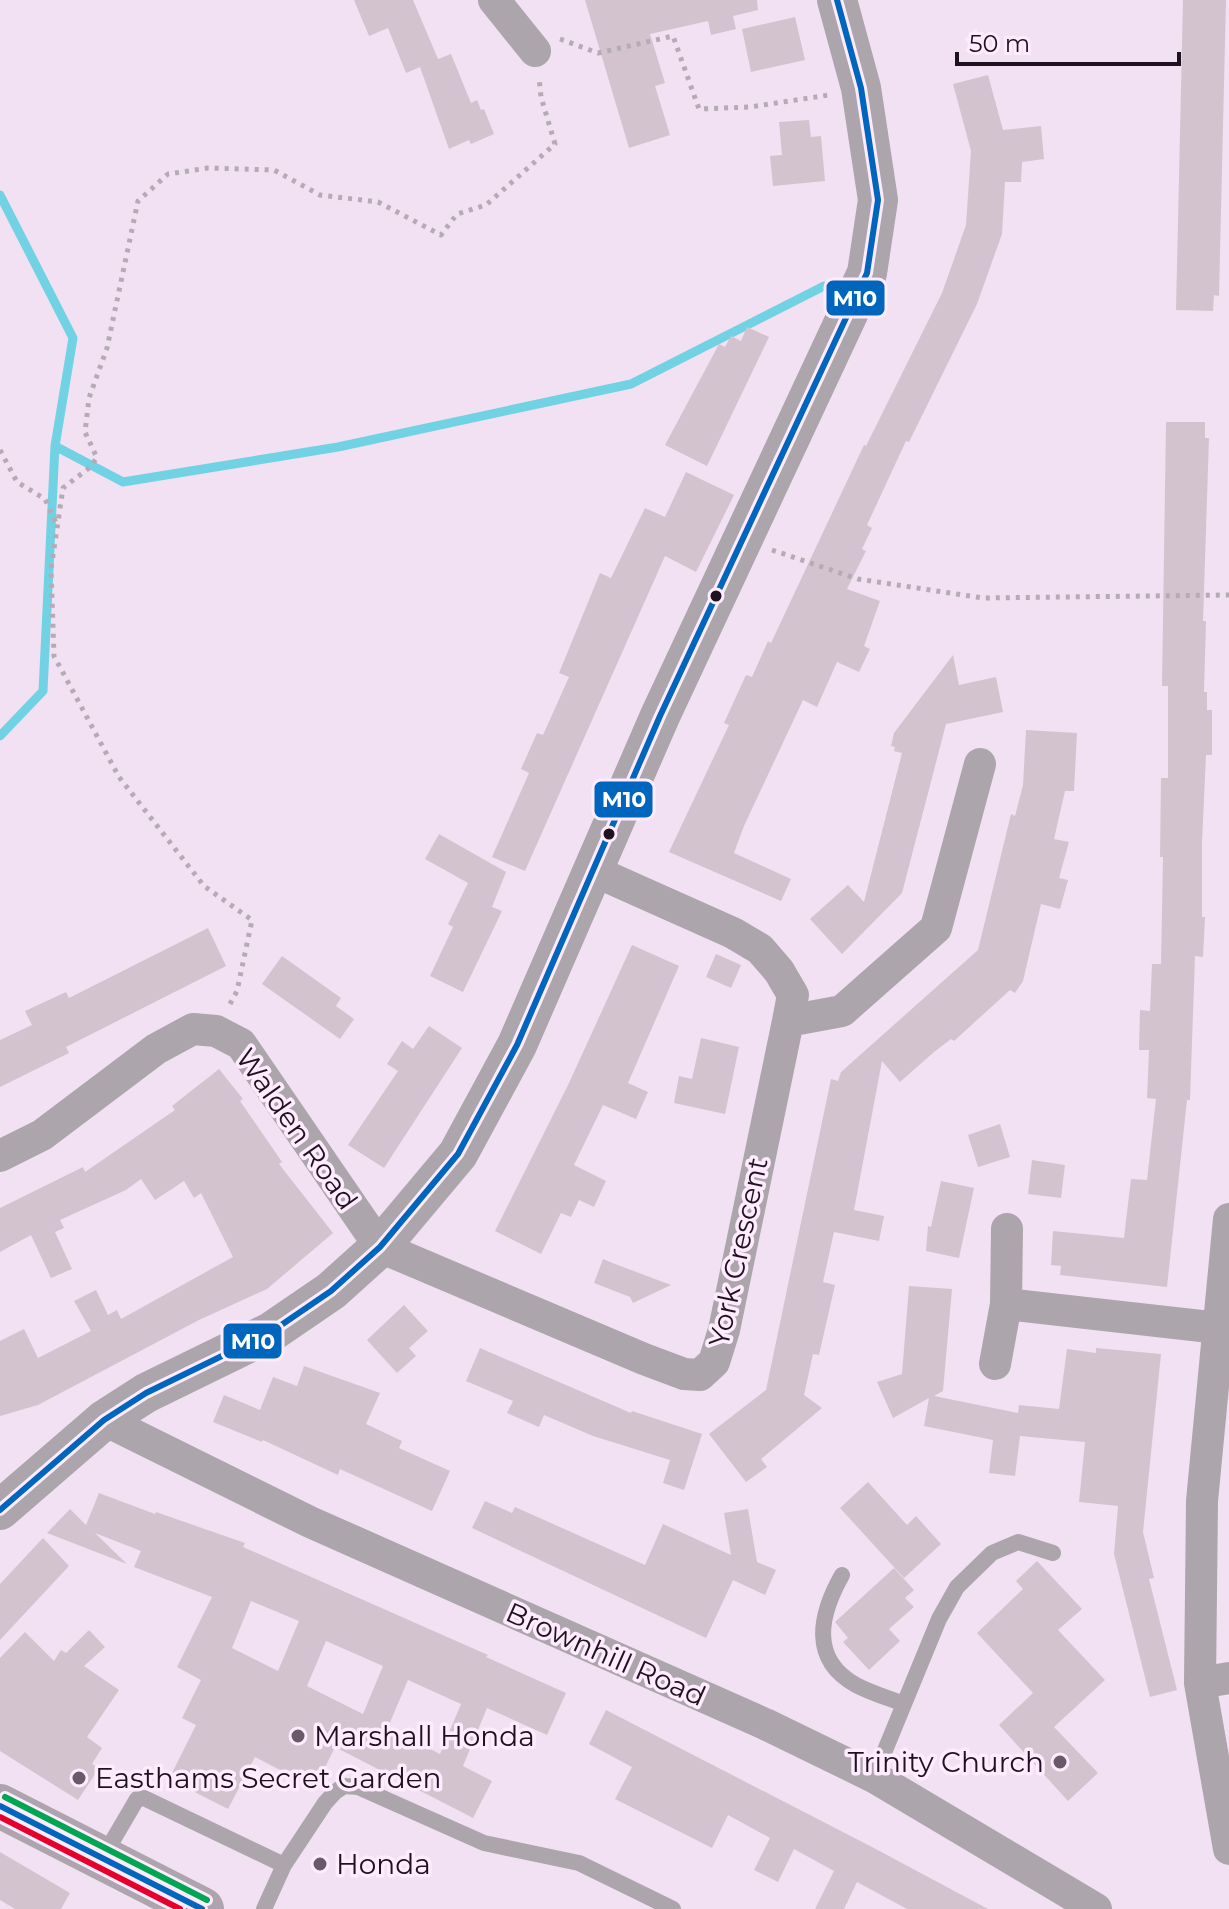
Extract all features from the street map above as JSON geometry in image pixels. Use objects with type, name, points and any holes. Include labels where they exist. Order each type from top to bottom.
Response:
[{"type":"highway","points":[[0,1806],[202,1909]]},
{"type":"street","points":[[494,0],[535,51]]},
{"type":"street","points":[[0,1510],[104,1420],[146,1393],[271,1332],[331,1291],[380,1247],[458,1154],[517,1045],[660,716],[867,273],[878,200],[861,88],[837,0]]},
{"type":"street","points":[[788,1021],[842,1011],[936,928],[980,764]]},
{"type":"street","name":"York Crescent","points":[[380,1247],[684,1374],[700,1375],[714,1362],[724,1330],[793,995],[779,971],[760,949],[733,933],[594,871]]},
{"type":"street","name":"Walden Road","points":[[0,1156],[42,1135],[156,1049],[193,1029],[216,1031],[241,1044],[380,1247]]},
{"type":"street","points":[[1229,1219],[1202,1501],[1229,1849]]},
{"type":"street","points":[[995,1364],[1006,1304],[1007,1229]]},
{"type":"street","points":[[1006,1304],[1219,1328]]},
{"type":"street","name":"Brownhill Road","points":[[104,1420],[310,1522],[765,1724],[874,1777],[1096,1909]]},
{"type":"lane","points":[[874,1777],[939,1619],[957,1587],[992,1553],[1018,1542],[1053,1553]]},
{"type":"lane","points":[[842,1575],[830,1597],[823,1626],[822,1643],[830,1660],[856,1685],[904,1704]]},
{"type":"lane","points":[[264,1909],[284,1865],[335,1792],[344,1786],[358,1787],[484,1843],[579,1863],[673,1909]]},
{"type":"lane","points":[[102,1858],[137,1799],[144,1798],[284,1865]]},
{"type":"path","points":[[216,1031],[237,991],[252,920],[204,886],[119,777],[54,656],[51,569],[63,488],[97,458],[85,432],[89,398],[107,348],[138,201],[168,174],[208,168],[274,170],[320,195],[378,202],[441,235],[457,214],[486,205],[555,144],[541,97],[535,51],[562,39],[598,53],[673,36],[699,109],[806,100],[861,88]]},
{"type":"path","points":[[0,450],[17,482],[45,499],[57,525]]},
{"type":"path","points":[[742,540],[858,579],[983,598],[1229,595]]},
{"type":"building","points":[[354,0],[413,0],[438,59],[451,54],[471,103],[477,100],[481,110],[484,109],[494,134],[449,149],[420,67],[406,73],[388,28],[369,36]]},
{"type":"building","points":[[585,0],[757,0],[758,10],[733,16],[736,29],[711,35],[708,21],[650,34],[665,83],[655,86],[670,135],[629,148]]},
{"type":"building","points":[[1183,0],[1226,0],[1219,296],[1214,295],[1213,311],[1176,310]]},
{"type":"building","points":[[795,17],[805,60],[751,72],[742,29]]},
{"type":"building","points":[[988,75],[1003,130],[1041,126],[1044,159],[1022,162],[1021,182],[1005,182],[1002,234],[977,304],[909,442],[906,441],[867,525],[872,528],[862,549],[866,551],[847,589],[880,601],[864,646],[870,649],[859,672],[837,662],[817,707],[803,700],[734,853],[791,879],[781,901],[669,852],[729,725],[724,723],[746,675],[752,677],[768,641],[771,643],[864,445],[942,293],[966,225],[971,151],[953,84]]},
{"type":"building","points":[[809,120],[811,137],[821,136],[825,181],[773,186],[770,156],[782,155],[779,122]]},
{"type":"building","points":[[747,327],[769,337],[707,466],[665,445],[719,344],[725,347],[731,336],[741,341]]},
{"type":"building","points":[[1166,422],[1205,422],[1205,438],[1209,438],[1203,621],[1206,621],[1204,692],[1207,692],[1207,710],[1212,710],[1212,755],[1206,755],[1202,843],[1203,957],[1195,956],[1190,1100],[1187,1100],[1167,1287],[1060,1275],[1061,1266],[1051,1265],[1053,1231],[1124,1238],[1131,1179],[1147,1180],[1156,1099],[1147,1098],[1149,1050],[1139,1050],[1140,1010],[1150,1011],[1152,964],[1161,964],[1161,778],[1168,778],[1168,686],[1162,686]]},
{"type":"building","points":[[686,472],[734,495],[696,572],[665,556],[525,871],[492,857],[529,773],[521,769],[537,733],[543,735],[569,677],[559,673],[600,573],[611,578],[645,508],[665,517]]},
{"type":"building","points":[[953,655],[959,685],[996,677],[1003,712],[946,724],[902,893],[842,954],[810,919],[848,885],[864,902],[902,753],[894,751],[895,747],[891,746],[894,733]]},
{"type":"building","points":[[1026,730],[1077,733],[1074,791],[1065,791],[1054,839],[1069,842],[1059,878],[1068,880],[1060,909],[1041,904],[1023,981],[1015,993],[1010,990],[954,1041],[951,1039],[900,1082],[882,1061],[854,1210],[884,1216],[879,1241],[834,1232],[823,1282],[835,1285],[819,1355],[813,1354],[804,1395],[822,1408],[761,1459],[767,1467],[746,1482],[709,1434],[766,1390],[831,1079],[838,1081],[841,1072],[978,950],[1011,814],[1015,816],[1023,785]]},
{"type":"building","points":[[439,834],[506,872],[492,907],[502,911],[463,992],[430,976],[453,927],[448,924],[468,883],[425,859]]},
{"type":"building","points":[[208,928],[226,966],[66,1047],[69,1053],[0,1087],[0,1040],[32,1025],[25,1011],[66,992],[69,998]]},
{"type":"building","points":[[632,945],[679,966],[628,1083],[648,1092],[636,1119],[603,1105],[574,1165],[606,1181],[594,1207],[579,1200],[571,1217],[561,1213],[541,1254],[495,1231],[569,1083]]},
{"type":"building","points":[[716,954],[741,965],[731,988],[706,977]]},
{"type":"building","points":[[282,956],[341,998],[336,1006],[354,1019],[340,1039],[262,984]]},
{"type":"building","points":[[429,1026],[462,1048],[384,1168],[348,1145],[398,1071],[387,1064],[402,1041],[413,1049]]},
{"type":"building","points":[[701,1038],[739,1047],[725,1114],[674,1103],[679,1076],[692,1079]]},
{"type":"building","points":[[219,1069],[243,1099],[240,1101],[282,1162],[279,1164],[333,1233],[267,1289],[199,1320],[38,1405],[0,1416],[0,1341],[24,1329],[38,1358],[91,1331],[74,1301],[96,1290],[108,1315],[117,1310],[121,1319],[233,1257],[201,1193],[194,1198],[184,1181],[155,1200],[141,1179],[126,1190],[60,1220],[64,1228],[55,1232],[72,1269],[51,1278],[31,1235],[0,1252],[0,1208],[83,1167],[85,1172],[175,1110],[172,1106]]},
{"type":"building","points":[[1000,1124],[1010,1157],[978,1167],[968,1135]]},
{"type":"building","points":[[1032,1160],[1065,1165],[1061,1198],[1028,1194]]},
{"type":"building","points":[[941,1181],[974,1188],[959,1258],[926,1251],[928,1226],[931,1227]]},
{"type":"building","points":[[603,1259],[671,1285],[633,1303],[630,1297],[594,1283]]},
{"type":"building","points":[[909,1286],[952,1289],[943,1391],[934,1396],[1018,1413],[1019,1405],[1059,1409],[1067,1349],[1096,1353],[1096,1348],[1161,1354],[1143,1532],[1154,1578],[1149,1579],[1177,1690],[1150,1697],[1114,1554],[1118,1506],[1079,1502],[1085,1442],[1020,1436],[1015,1476],[989,1473],[993,1440],[924,1426],[929,1398],[893,1418],[877,1382],[902,1374]]},
{"type":"building","points":[[404,1305],[428,1331],[409,1348],[416,1356],[397,1373],[367,1340]]},
{"type":"building","points":[[480,1348],[631,1413],[702,1434],[684,1490],[663,1483],[670,1460],[593,1436],[544,1415],[539,1427],[507,1413],[513,1401],[466,1381]]},
{"type":"building","points":[[304,1366],[380,1393],[366,1424],[402,1441],[399,1448],[450,1471],[432,1511],[340,1469],[338,1475],[263,1440],[213,1422],[224,1395],[260,1410],[273,1377],[297,1386]]},
{"type":"building","points":[[868,1482],[907,1525],[916,1516],[941,1544],[904,1578],[840,1508]]},
{"type":"building","points":[[99,1493],[245,1543],[243,1547],[488,1655],[486,1657],[566,1693],[547,1735],[487,1708],[463,1766],[492,1781],[473,1818],[335,1747],[315,1788],[255,1757],[228,1809],[169,1779],[196,1725],[182,1718],[201,1680],[177,1667],[212,1597],[134,1567],[141,1551],[95,1533],[127,1564],[47,1533],[70,1509],[86,1525]],"holes":[[[251,1601],[299,1621],[278,1671],[232,1648]],[[326,1641],[383,1666],[363,1714],[307,1686]],[[408,1680],[461,1704],[440,1754],[388,1727]]]},
{"type":"building","points":[[485,1501],[512,1513],[515,1507],[645,1565],[663,1524],[731,1555],[724,1513],[748,1509],[757,1562],[776,1570],[765,1595],[733,1580],[706,1638],[472,1528]]},
{"type":"building","points":[[43,1538],[69,1566],[0,1640],[0,1584]]},
{"type":"building","points":[[1037,1561],[1082,1609],[1058,1630],[1105,1680],[1054,1727],[1098,1773],[1068,1801],[999,1725],[1033,1693],[977,1633],[1023,1589],[1016,1581]]},
{"type":"building","points":[[894,1568],[914,1590],[905,1598],[914,1607],[889,1629],[900,1641],[869,1670],[843,1642],[848,1638],[835,1622]]},
{"type":"building","points":[[89,1630],[105,1647],[84,1666],[119,1690],[87,1737],[102,1748],[92,1764],[99,1768],[78,1800],[0,1751],[0,1658],[25,1632],[54,1661],[61,1650],[66,1653]]},
{"type":"building","points":[[606,1710],[988,1909],[907,1909],[857,1882],[844,1909],[815,1909],[834,1871],[794,1849],[778,1882],[754,1870],[770,1838],[728,1815],[712,1848],[615,1799],[632,1767],[589,1744]]},
{"type":"building","points":[[0,1852],[70,1893],[61,1909],[15,1909],[0,1900]]},
{"type":"waterway","points":[[0,195],[73,338],[55,446],[43,691],[0,736]]},
{"type":"waterway","points":[[55,446],[123,482],[338,447],[631,384],[824,286]]},
{"type":"transit line","name":"M10","points":[[0,1510],[104,1420],[146,1393],[271,1332],[331,1291],[380,1247],[458,1154],[517,1045],[660,716],[867,273],[878,200],[861,88],[837,0]]},
{"type":"transit line","points":[[5,1797],[207,1900]]},
{"type":"transit line","name":"M10","points":[[0,1806],[202,1909]]},
{"type":"transit line","points":[[0,1817],[180,1909]]},
{"type":"place","name":"Marshall Honda","points":[[298,1736]]},
{"type":"place","name":"Trinity Church","points":[[1060,1762]]},
{"type":"place","name":"Easthams Secret Garden","points":[[79,1778]]},
{"type":"place","name":"Honda","points":[[320,1864]]}]
